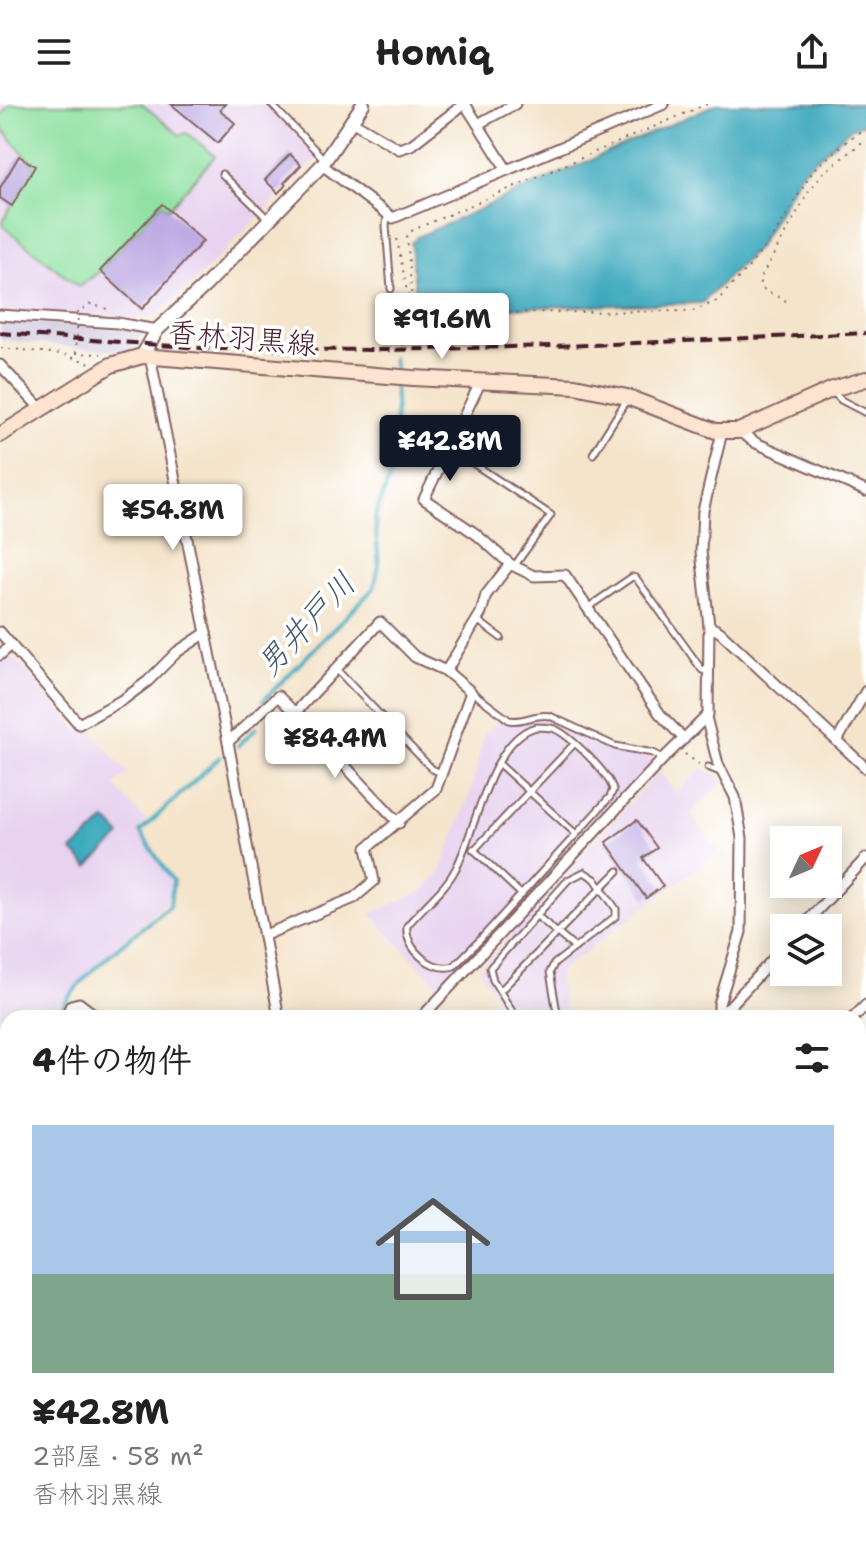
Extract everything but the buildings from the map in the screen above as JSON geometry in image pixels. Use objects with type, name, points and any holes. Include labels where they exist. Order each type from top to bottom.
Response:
[{"type":"main road","name":"香林羽黒線","points":[[0,435],[111,365],[146,356],[575,386],[627,397],[722,432],[739,431],[833,389],[866,379]]},
{"type":"street","points":[[278,1010],[228,742],[146,356],[157,330],[207,284],[324,163],[363,104]]},
{"type":"street","points":[[353,122],[399,149],[411,145],[464,104],[507,170]]},
{"type":"street","points":[[478,124],[515,104]]},
{"type":"street","points":[[324,163],[390,217],[664,104]]},
{"type":"street","points":[[0,315],[117,323],[157,330]]},
{"type":"street","points":[[0,365],[41,409]]},
{"type":"street","points":[[481,381],[424,499],[476,534],[512,565],[534,576],[565,575],[682,744]]},
{"type":"street","points":[[739,431],[756,443],[866,491]]},
{"type":"street","points":[[428,1010],[706,717],[709,709],[709,626],[701,551],[703,511],[722,432]]},
{"type":"street","points":[[446,671],[477,620],[486,595],[512,565]]},
{"type":"street","points":[[265,935],[354,898],[374,881],[367,848],[436,789],[471,692],[446,671],[415,657],[380,622],[295,713]]},
{"type":"street","points":[[709,626],[720,632],[866,768]]},
{"type":"street","points":[[0,632],[79,724],[124,699],[148,681],[177,652],[206,633]]},
{"type":"street","points":[[0,655],[11,645]]},
{"type":"street","points":[[837,741],[866,691]]},
{"type":"street","points":[[228,742],[278,696],[399,823]]},
{"type":"street","points":[[706,717],[721,772],[735,797],[742,838],[741,932],[719,1010]]},
{"type":"street","points":[[814,914],[866,858]]},
{"type":"street","points":[[727,1009],[770,962]]},
{"type":"street","points":[[69,1010],[71,1005],[79,1003],[88,1010]]},
{"type":"lane","points":[[271,104],[324,163]]},
{"type":"lane","points":[[222,174],[268,219]]},
{"type":"lane","points":[[390,217],[386,226],[391,289]]},
{"type":"lane","points":[[833,389],[841,400],[866,413]]},
{"type":"lane","points":[[593,454],[627,397]]},
{"type":"lane","points":[[450,448],[551,515],[512,565]]},
{"type":"lane","points":[[586,609],[632,577],[636,578],[702,670],[709,671]]},
{"type":"lane","points":[[477,620],[501,638]]},
{"type":"lane","points":[[337,670],[432,769],[441,773]]},
{"type":"lane","points":[[471,692],[509,720],[515,722],[550,716],[615,746],[657,754],[663,759]]},
{"type":"lane","points":[[527,729],[554,729],[607,776],[613,790],[522,895],[454,966],[438,967],[424,959],[407,938],[407,926],[451,876],[498,763],[527,729]]},
{"type":"lane","points":[[474,850],[574,744]]},
{"type":"lane","points":[[498,763],[576,834]]},
{"type":"lane","points":[[708,767],[721,772]]},
{"type":"lane","points":[[465,847],[474,850],[522,895]]},
{"type":"lane","points":[[500,991],[618,871]]},
{"type":"lane","points":[[511,1010],[490,968],[568,880],[578,873],[590,874],[616,909],[616,916],[554,964],[550,972],[557,1010]]},
{"type":"lane","points":[[536,915],[575,948]]},
{"type":"path","points":[[396,238],[707,104]]},
{"type":"path","points":[[390,217],[409,302],[415,308],[432,307],[451,313],[693,311],[717,301],[748,268],[774,235],[814,169],[857,133],[866,130]]},
{"type":"path","points":[[786,301],[764,290],[759,281],[809,191],[848,150],[866,139]]},
{"type":"path","points":[[407,235],[415,308]]},
{"type":"path","points":[[100,354],[76,353],[78,312],[90,304],[107,309],[107,314]]},
{"type":"path","points":[[1,348],[62,354],[89,363]]},
{"type":"path","points":[[682,744],[691,761],[708,767]]},
{"type":"shaded area","points":[[2,104],[266,104],[318,157],[192,284],[152,319],[117,318],[97,313],[95,316],[0,310]]},
{"type":"shaded area","points":[[0,320],[143,333],[131,351],[103,350],[0,340]]},
{"type":"shaded area","points":[[13,657],[79,731],[87,727],[128,773],[114,786],[146,821],[137,831],[172,881],[167,901],[97,963],[58,1010],[0,1010],[0,664]]},
{"type":"shaded area","points":[[543,717],[619,751],[654,759],[587,836],[593,842],[660,771],[676,793],[702,768],[718,775],[723,783],[690,813],[718,852],[560,971],[558,975],[565,1010],[504,1010],[479,969],[591,845],[585,838],[442,989],[370,914],[423,891],[441,872],[472,787],[484,735],[500,719],[515,724]]},
{"type":"green space","points":[[10,104],[142,104],[180,135],[187,133],[215,156],[168,209],[162,204],[100,271],[79,287],[4,227],[3,221],[34,166],[0,126],[0,117]]},
{"type":"water","points":[[716,104],[866,104],[866,123],[850,129],[801,172],[758,247],[702,303],[452,309],[440,303],[416,302],[411,243],[417,237]]},
{"type":"water","points":[[106,820],[121,836],[88,867],[72,851]]},
{"type":"waterway","name":"男井戸川","points":[[393,342],[393,332],[420,330],[420,317]]},
{"type":"waterway","name":"男井戸川","points":[[393,358],[395,369]]},
{"type":"waterway","name":"男井戸川","points":[[263,701],[374,588],[379,566],[375,517],[396,460],[395,386]]},
{"type":"waterway","name":"男井戸川","points":[[238,746],[256,728]]},
{"type":"waterway","name":"男井戸川","points":[[62,1010],[92,971],[170,905],[173,881],[140,832],[220,757]]},
{"type":"railway","points":[[0,333],[213,349],[387,350],[866,333]]}]
